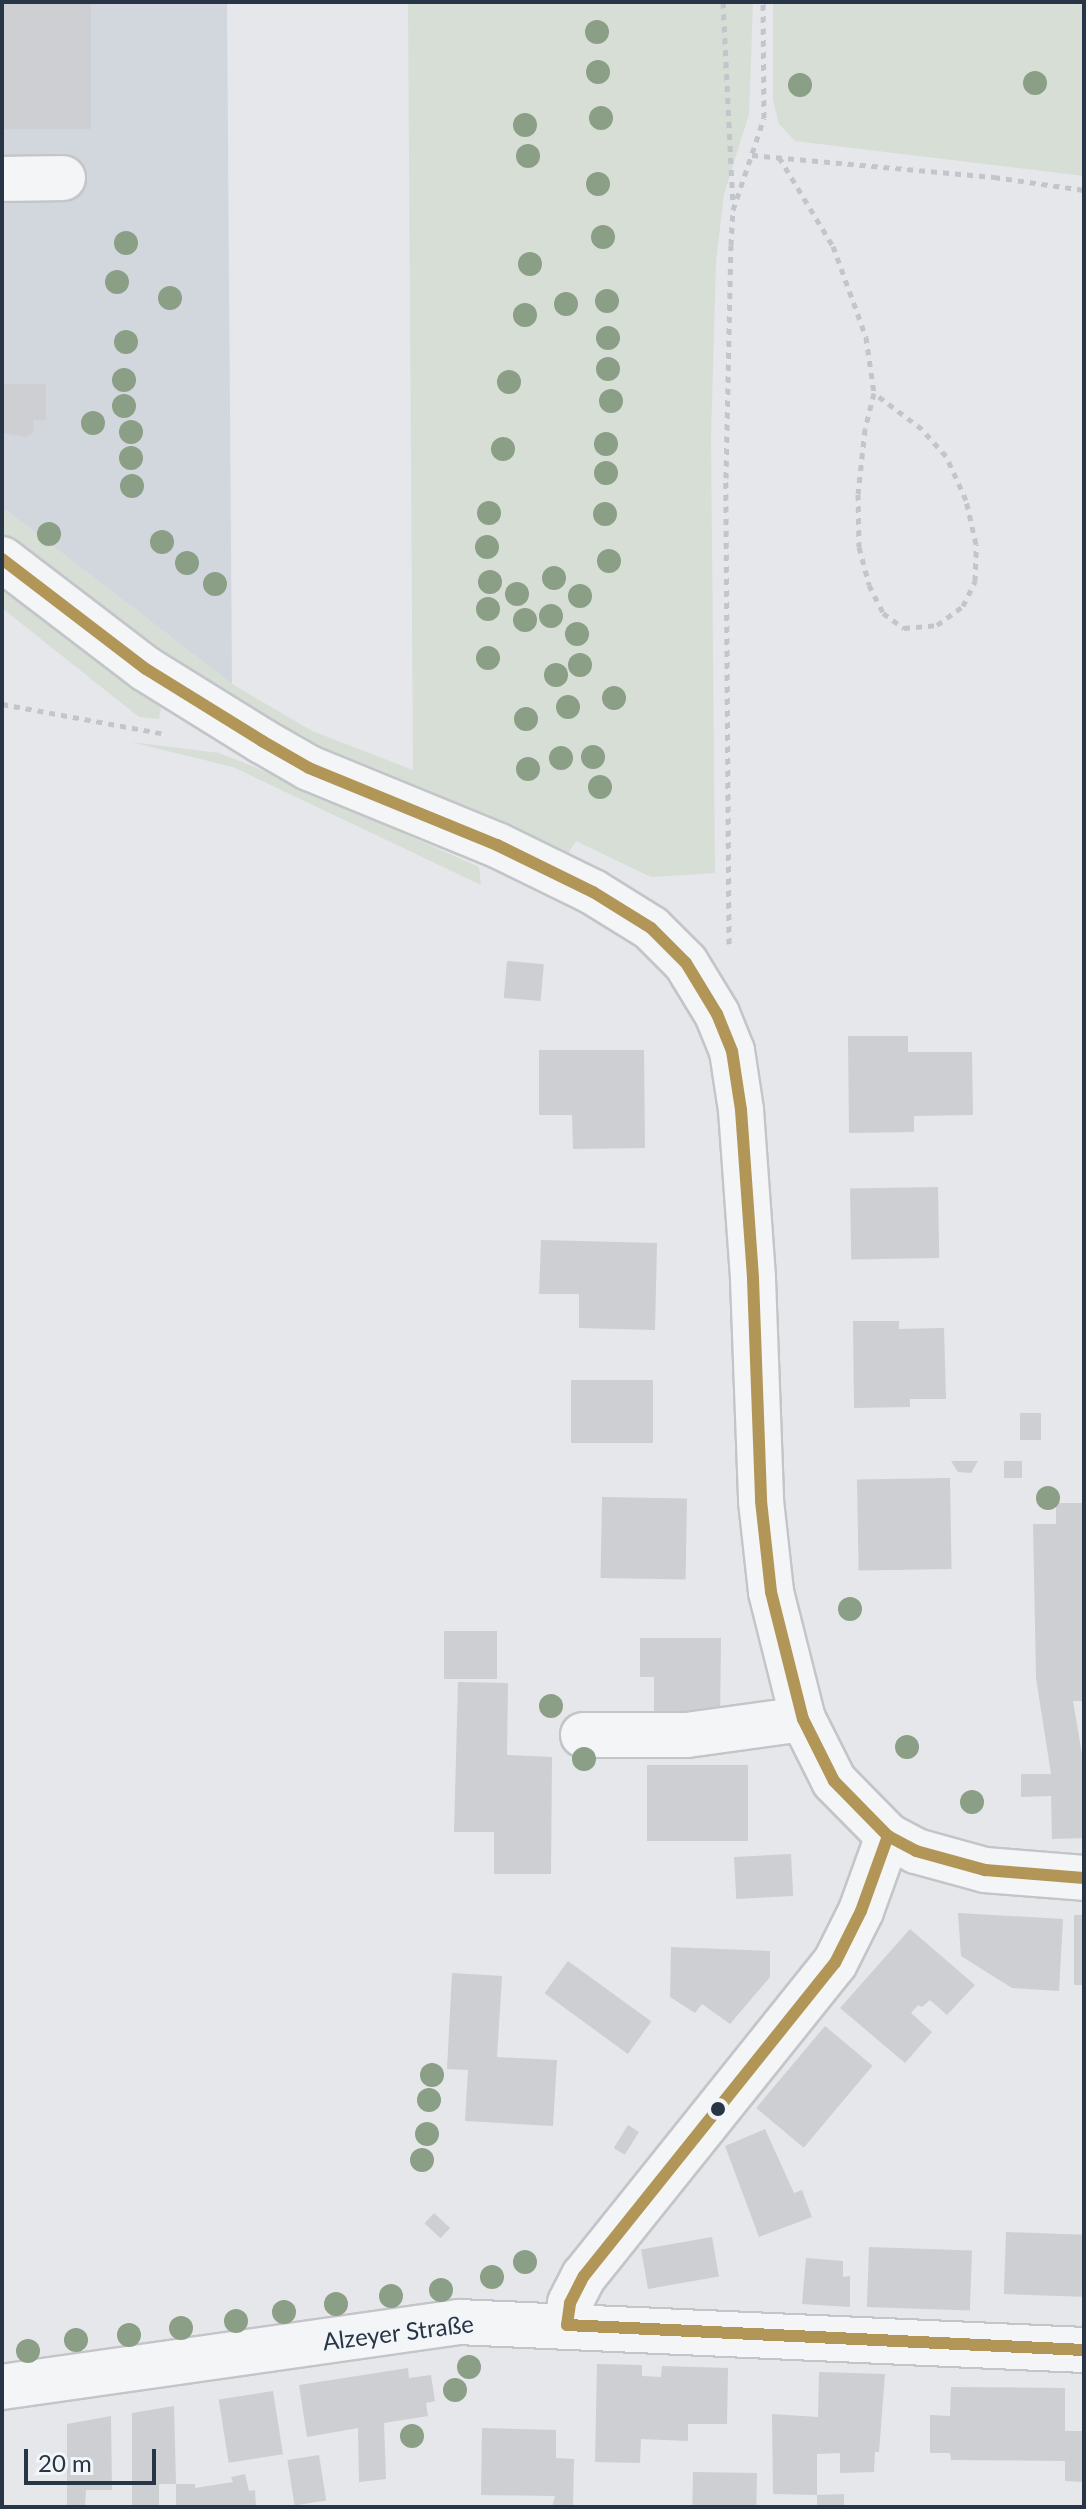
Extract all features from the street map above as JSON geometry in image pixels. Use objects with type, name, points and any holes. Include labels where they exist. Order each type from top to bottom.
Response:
[{"type":"street","points":[[2,179],[63,178]]},
{"type":"street","points":[[2,559],[146,669],[309,768],[497,845],[593,892],[651,928],[702,986],[732,1051],[741,1110],[753,1279],[761,1501],[771,1592],[803,1719],[834,1781],[888,1836],[916,1851],[985,1870],[1084,1878]]},
{"type":"street","points":[[583,1735],[687,1735],[803,1719]]},
{"type":"street","points":[[567,2325],[570,2303],[584,2276],[835,1963],[861,1911],[888,1836]]},
{"type":"street","name":"Alzeyer Straße","points":[[2,2387],[444,2323],[567,2325],[1084,2350]]},
{"type":"path","points":[[723,2],[733,210],[726,478],[729,959]]},
{"type":"path","points":[[733,210],[764,118],[763,2]]},
{"type":"path","points":[[752,155],[1084,190]]},
{"type":"path","points":[[779,157],[833,246],[866,337],[874,393],[858,494],[859,547],[869,585],[883,613],[904,628],[937,625],[963,606],[975,581],[976,544],[966,500],[946,456],[922,429],[874,393]]},
{"type":"path","points":[[2,704],[160,735],[204,726],[225,717]]},
{"type":"shaded area","points":[[2,2],[227,2],[232,684],[2,507]]},
{"type":"shaded area","points":[[408,2],[753,2],[749,114],[724,194],[716,261],[711,437],[715,873],[651,877],[576,841],[568,854],[320,748],[209,684],[2,533],[2,507],[232,684],[312,731],[413,770]]},
{"type":"shaded area","points":[[773,2],[1084,2],[1084,176],[795,141],[779,124],[773,100]]},
{"type":"shaded area","points":[[2,586],[148,696],[161,708],[159,719],[139,717],[2,608]]},
{"type":"shaded area","points":[[131,742],[219,753],[257,768],[479,867],[481,885],[233,767]]},
{"type":"building","points":[[2,2],[91,2],[91,129],[2,129]]},
{"type":"building","points":[[2,384],[46,384],[46,420],[33,420],[34,432],[26,437],[2,433]]},
{"type":"building","points":[[507,961],[544,964],[541,1001],[504,998]]},
{"type":"building","points":[[848,1036],[908,1036],[908,1052],[972,1052],[973,1115],[914,1116],[914,1132],[849,1133]]},
{"type":"building","points":[[539,1050],[644,1050],[645,1148],[573,1149],[572,1115],[539,1115]]},
{"type":"building","points":[[938,1187],[939,1258],[851,1260],[850,1189]]},
{"type":"building","points":[[541,1240],[657,1243],[655,1330],[579,1328],[579,1294],[539,1294]]},
{"type":"building","points":[[853,1321],[899,1321],[899,1329],[944,1328],[946,1399],[910,1399],[910,1407],[854,1408]]},
{"type":"building","points":[[571,1380],[653,1380],[653,1443],[571,1443]]},
{"type":"building","points":[[1020,1413],[1041,1413],[1041,1440],[1020,1440]]},
{"type":"building","points":[[951,1461],[978,1461],[971,1473],[958,1472]]},
{"type":"building","points":[[1004,1461],[1022,1461],[1022,1478],[1004,1478]]},
{"type":"building","points":[[950,1478],[952,1569],[859,1571],[857,1480]]},
{"type":"building","points":[[602,1497],[687,1498],[686,1579],[601,1578]]},
{"type":"building","points":[[1056,1503],[1084,1503],[1084,1701],[1073,1701],[1084,1766],[1084,1838],[1052,1839],[1051,1796],[1021,1797],[1021,1774],[1051,1774],[1036,1678],[1033,1524],[1056,1524]]},
{"type":"building","points":[[444,1631],[497,1631],[497,1679],[444,1679]]},
{"type":"building","points":[[640,1638],[721,1638],[720,1724],[654,1724],[654,1677],[640,1677]]},
{"type":"building","points":[[458,1682],[508,1683],[507,1755],[552,1757],[551,1874],[494,1874],[494,1832],[454,1832]]},
{"type":"building","points":[[647,1765],[748,1765],[748,1841],[647,1841]]},
{"type":"building","points":[[791,1854],[793,1896],[736,1899],[734,1857]]},
{"type":"building","points":[[958,1913],[1063,1919],[1059,1991],[1012,1988],[961,1956]]},
{"type":"building","points":[[1074,1915],[1084,1915],[1084,1985],[1074,1985]]},
{"type":"building","points":[[910,1929],[975,1985],[947,2015],[930,2000],[922,2007],[918,2005],[911,2013],[932,2032],[905,2063],[840,2008]]},
{"type":"building","points":[[671,1947],[770,1951],[770,1977],[730,2024],[702,2004],[695,2013],[670,1997]]},
{"type":"building","points":[[568,1961],[651,2022],[628,2054],[544,1993]]},
{"type":"building","points":[[452,1973],[502,1976],[497,2057],[557,2060],[553,2126],[465,2121],[468,2070],[447,2069]]},
{"type":"building","points":[[825,2026],[872,2066],[804,2148],[756,2108]]},
{"type":"building","points":[[628,2125],[639,2132],[625,2155],[614,2148]]},
{"type":"building","points":[[765,2129],[794,2193],[802,2190],[812,2217],[759,2237],[725,2146]]},
{"type":"building","points":[[434,2213],[450,2228],[441,2238],[424,2223]]},
{"type":"building","points":[[1006,2232],[1084,2235],[1082,2297],[1004,2294]]},
{"type":"building","points":[[712,2237],[719,2276],[648,2289],[641,2250]]},
{"type":"building","points":[[869,2247],[972,2251],[970,2311],[867,2307]]},
{"type":"building","points":[[806,2258],[843,2261],[843,2277],[850,2276],[850,2307],[802,2304]]},
{"type":"building","points":[[597,2364],[642,2365],[642,2376],[661,2377],[662,2366],[728,2368],[727,2424],[688,2424],[688,2441],[641,2439],[640,2463],[595,2462]]},
{"type":"building","points":[[408,2368],[409,2378],[431,2375],[435,2401],[426,2403],[428,2416],[384,2423],[386,2479],[359,2482],[358,2428],[307,2437],[299,2385]]},
{"type":"building","points":[[819,2372],[885,2374],[879,2452],[875,2452],[874,2472],[840,2473],[840,2453],[817,2454],[817,2495],[773,2494],[772,2414],[818,2417]]},
{"type":"building","points":[[951,2387],[1065,2388],[1065,2431],[1084,2431],[1084,2482],[1065,2481],[1065,2461],[951,2460],[950,2453],[930,2453],[930,2415],[950,2416]]},
{"type":"building","points":[[273,2391],[283,2454],[229,2463],[219,2400]]},
{"type":"building","points":[[174,2406],[176,2484],[159,2484],[159,2507],[132,2507],[132,2413]]},
{"type":"building","points":[[111,2416],[112,2490],[86,2490],[85,2507],[67,2507],[67,2424]]},
{"type":"building","points":[[482,2428],[556,2430],[556,2458],[574,2459],[573,2507],[552,2507],[555,2496],[481,2495]]},
{"type":"building","points":[[319,2455],[326,2500],[295,2505],[287,2460]]},
{"type":"building","points":[[693,2472],[757,2473],[756,2507],[692,2507]]},
{"type":"building","points":[[245,2474],[249,2491],[255,2490],[256,2507],[176,2507],[176,2484],[195,2484],[195,2488],[233,2482],[231,2477]]},
{"type":"building","points":[[844,2494],[844,2507],[817,2507],[817,2495]]},
{"type":"transit line","points":[[2,559],[146,669],[262,741],[309,768],[497,845],[593,892],[651,928],[686,963],[717,1014],[732,1051],[741,1110],[753,1279],[761,1501],[771,1592],[803,1719],[834,1781],[888,1836],[916,1851],[985,1870],[1084,1878]]},
{"type":"transit line","points":[[567,2325],[570,2303],[584,2276],[835,1963],[861,1911],[888,1836]]},
{"type":"transit line","points":[[567,2325],[1084,2350]]}]
